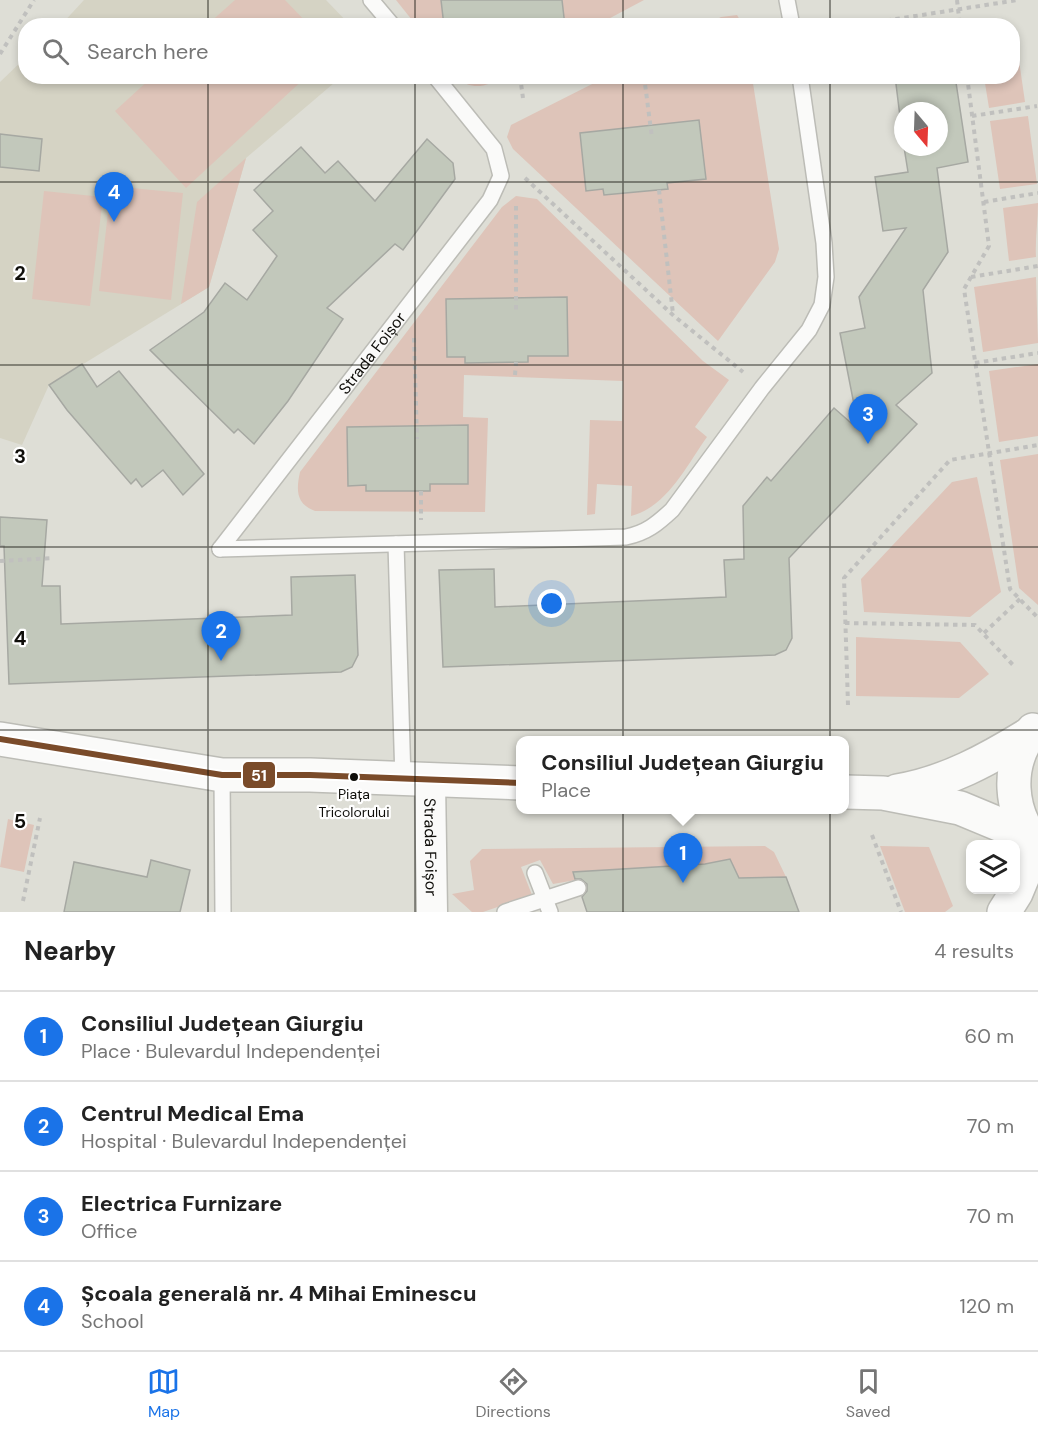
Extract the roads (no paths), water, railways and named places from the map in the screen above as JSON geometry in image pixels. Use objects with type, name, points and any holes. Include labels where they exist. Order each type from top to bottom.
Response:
[{"type":"street","points":[[883,793],[950,776],[992,756],[1034,728]]},
{"type":"street","points":[[1004,912],[1016,893],[1035,843],[1017,809],[1014,780],[1017,760],[1034,728]]},
{"type":"street","points":[[0,738],[222,775],[516,783]]},
{"type":"street","name":"Strada Foișor","points":[[416,780],[432,912]]},
{"type":"street","points":[[849,792],[883,793],[960,808],[1035,843]]},
{"type":"lane","points":[[371,0],[386,18]]},
{"type":"lane","points":[[787,0],[790,18]]},
{"type":"lane","name":"Strada Foișor","points":[[396,544],[220,549],[413,296],[490,200],[501,176],[494,149],[441,84]]},
{"type":"lane","points":[[416,780],[396,544],[626,537],[643,533],[672,510],[762,388],[809,330],[822,304],[826,277],[824,243],[801,84]]},
{"type":"lane","points":[[222,775],[223,912]]},
{"type":"lane","points":[[535,873],[547,905]]},
{"type":"lane","points":[[506,912],[547,905],[578,888]]},
{"type":"place","name":"Școala generală nr. 4 Mihai Eminescu","points":[[114,222]]},
{"type":"place","name":"Electrica Furnizare","points":[[868,444]]},
{"type":"place","name":"Centrul Medical Ema","points":[[221,661]]},
{"type":"place","name":"Piața Tricolorului","points":[[354,777]]},
{"type":"place","name":"Consiliul Județean Giurgiu","points":[[683,883]]}]
